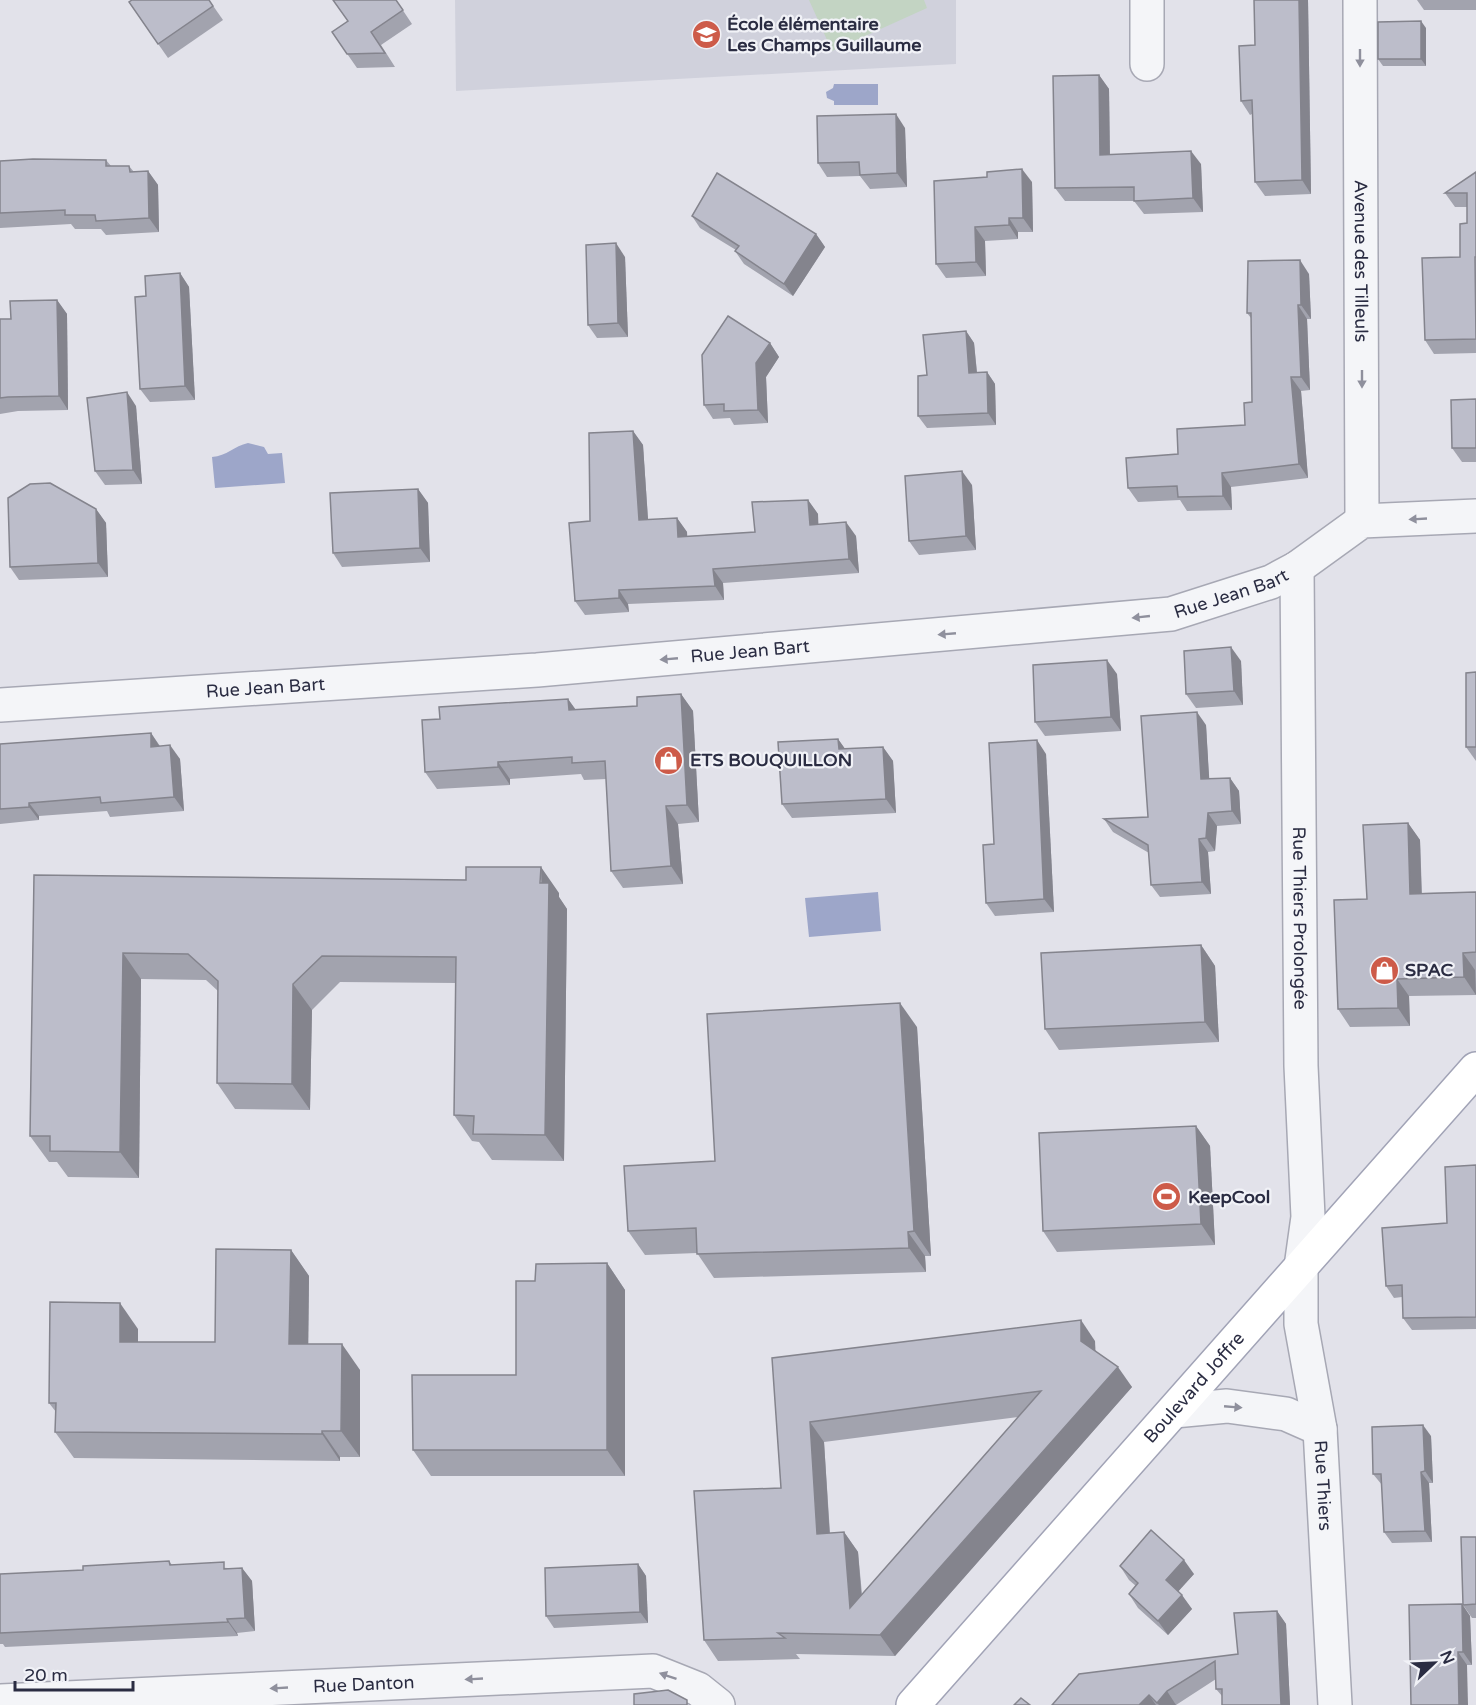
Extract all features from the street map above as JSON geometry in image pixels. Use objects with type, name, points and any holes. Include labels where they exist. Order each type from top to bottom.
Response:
[{"type":"main road","name":"Boulevard Joffre","points":[[913,1705],[1476,1069]]},
{"type":"street","points":[[1146,0],[1147,64]]},
{"type":"street","name":"Avenue des Tilleuls","points":[[1360,0],[1362,521]]},
{"type":"street","points":[[1362,521],[1476,516]]},
{"type":"street","name":"Rue Jean Bart","points":[[0,705],[537,670],[1171,614],[1271,582],[1297,568],[1362,521]]},
{"type":"street","name":"Rue Thiers Prolongée","points":[[1297,568],[1301,1066],[1308,1216],[1301,1267]]},
{"type":"street","name":"Rue Thiers","points":[[1301,1267],[1301,1324],[1320,1429],[1335,1705]]},
{"type":"street","points":[[1174,1411],[1227,1406],[1286,1414],[1320,1429]]},
{"type":"street","name":"Rue Danton","points":[[0,1701],[654,1671],[698,1689],[718,1705]]},
{"type":"shaded area","name":"École élémentaire Les Champs Guillaume","points":[[455,0],[956,0],[956,64],[456,91]]},
{"type":"green space","points":[[809,0],[924,0],[927,8],[832,51]]},
{"type":"water","points":[[834,84],[878,84],[878,105],[834,105],[834,101],[827,98],[826,92],[833,88]]},
{"type":"water","points":[[248,443],[264,447],[268,454],[282,453],[285,483],[215,488],[212,457]]},
{"type":"water","points":[[878,892],[881,931],[809,937],[805,898]]},
{"type":"building","points":[[132,0],[209,0],[213,6],[158,44],[129,2]]},
{"type":"building","points":[[333,0],[396,0],[403,10],[371,32],[385,53],[347,54],[332,32],[348,21]]},
{"type":"building","points":[[1254,0],[1299,0],[1302,180],[1255,182],[1252,100],[1241,101],[1239,46],[1255,45]]},
{"type":"building","points":[[1421,21],[1421,59],[1378,59],[1378,22]]},
{"type":"building","points":[[1099,75],[1100,155],[1191,151],[1193,198],[1134,201],[1134,187],[1055,188],[1053,76]]},
{"type":"building","points":[[896,114],[897,173],[860,175],[859,162],[818,163],[817,116]]},
{"type":"building","points":[[106,160],[106,166],[129,166],[130,172],[148,171],[149,218],[96,221],[95,215],[65,215],[65,210],[0,213],[0,161]]},
{"type":"building","points":[[1022,169],[1023,218],[1009,218],[1009,225],[975,227],[976,262],[936,264],[934,181],[987,177],[987,172]]},
{"type":"building","points":[[1476,172],[1476,339],[1425,340],[1422,258],[1460,257],[1460,224],[1467,223],[1467,193],[1445,193]]},
{"type":"building","points":[[717,173],[816,234],[784,284],[735,251],[739,246],[692,216]]},
{"type":"building","points":[[616,243],[618,323],[588,325],[586,245]]},
{"type":"building","points":[[1300,260],[1301,305],[1298,305],[1301,377],[1291,377],[1299,464],[1222,473],[1223,496],[1178,497],[1177,486],[1128,488],[1126,458],[1178,454],[1177,429],[1245,425],[1244,403],[1252,402],[1251,313],[1247,313],[1248,261]]},
{"type":"building","points":[[180,273],[185,386],[140,389],[135,297],[146,296],[145,276]]},
{"type":"building","points":[[57,300],[59,396],[0,398],[0,319],[11,319],[10,301]]},
{"type":"building","points":[[728,316],[770,343],[756,363],[758,410],[724,411],[724,404],[704,405],[702,355]]},
{"type":"building","points":[[966,331],[969,373],[987,372],[988,413],[918,416],[918,376],[927,375],[923,335]]},
{"type":"building","points":[[127,392],[133,470],[95,471],[87,398]]},
{"type":"building","points":[[1476,399],[1476,448],[1452,448],[1451,400]]},
{"type":"building","points":[[633,431],[639,520],[677,518],[678,537],[755,532],[752,502],[808,500],[810,525],[846,522],[849,559],[713,569],[715,586],[619,590],[619,598],[575,601],[569,523],[590,521],[589,433]]},
{"type":"building","points":[[962,471],[966,536],[909,541],[905,476]]},
{"type":"building","points":[[50,483],[96,509],[98,563],[10,567],[8,498],[30,484]]},
{"type":"building","points":[[418,489],[420,548],[333,553],[330,493]]},
{"type":"building","points":[[1231,647],[1234,691],[1186,694],[1184,651]]},
{"type":"building","points":[[1107,660],[1111,717],[1035,722],[1033,665]]},
{"type":"building","points":[[1476,672],[1476,747],[1466,747],[1466,673]]},
{"type":"building","points":[[681,694],[687,805],[666,806],[671,866],[611,871],[605,761],[572,763],[572,757],[498,762],[498,767],[425,772],[422,720],[440,719],[439,707],[568,699],[569,710],[637,706],[637,697]]},
{"type":"building","points":[[1197,712],[1201,779],[1230,778],[1232,811],[1208,813],[1206,838],[1199,839],[1202,882],[1151,885],[1148,845],[1104,819],[1148,817],[1141,716]]},
{"type":"building","points":[[151,733],[151,747],[170,745],[174,797],[101,803],[100,797],[29,803],[29,807],[0,809],[0,744]]},
{"type":"building","points":[[838,739],[839,749],[883,747],[886,799],[782,804],[778,742]]},
{"type":"building","points":[[1037,740],[1044,899],[986,903],[983,845],[994,844],[989,743]]},
{"type":"building","points":[[1408,823],[1410,894],[1476,892],[1476,952],[1463,953],[1464,977],[1397,979],[1398,1008],[1338,1009],[1334,900],[1367,899],[1363,825]]},
{"type":"building","points":[[466,867],[541,867],[540,883],[549,883],[545,1135],[473,1134],[474,1116],[454,1115],[456,957],[322,956],[293,984],[292,1084],[217,1083],[218,981],[188,954],[123,953],[120,1152],[50,1151],[50,1136],[30,1136],[34,875],[466,880]]},
{"type":"building","points":[[1201,945],[1205,1022],[1045,1029],[1041,953]]},
{"type":"building","points":[[900,1003],[914,1231],[908,1232],[909,1248],[697,1254],[696,1228],[628,1231],[624,1166],[715,1161],[707,1014]]},
{"type":"building","points":[[1196,1126],[1201,1224],[1043,1231],[1039,1133]]},
{"type":"building","points":[[1476,1165],[1476,1317],[1403,1318],[1402,1285],[1386,1286],[1382,1228],[1447,1223],[1445,1167]]},
{"type":"building","points":[[216,1249],[291,1250],[289,1344],[342,1344],[341,1431],[322,1431],[322,1434],[55,1432],[56,1403],[49,1403],[50,1302],[120,1303],[120,1342],[215,1342]]},
{"type":"building","points":[[607,1263],[607,1450],[413,1450],[412,1375],[516,1375],[516,1281],[535,1281],[536,1264]]},
{"type":"building","points":[[1081,1320],[1081,1341],[1118,1367],[880,1635],[778,1633],[785,1638],[704,1640],[694,1491],[781,1488],[772,1358]],"holes":[[[1041,1391],[850,1608],[844,1532],[817,1534],[810,1422]]]},
{"type":"building","points":[[1423,1425],[1425,1471],[1421,1472],[1425,1531],[1384,1532],[1381,1474],[1373,1474],[1372,1427]]},
{"type":"building","points":[[1151,1530],[1184,1560],[1166,1580],[1182,1595],[1158,1621],[1129,1594],[1138,1583],[1120,1566]]},
{"type":"building","points":[[1461,1537],[1476,1537],[1476,1604],[1463,1605]]},
{"type":"building","points":[[169,1561],[170,1565],[224,1562],[224,1569],[242,1568],[245,1618],[227,1619],[228,1622],[0,1633],[0,1574],[83,1570],[83,1566]]},
{"type":"building","points":[[638,1564],[640,1612],[546,1616],[545,1568]]},
{"type":"building","points":[[1462,1604],[1463,1652],[1458,1652],[1459,1705],[1411,1705],[1409,1605]]},
{"type":"building","points":[[1277,1611],[1281,1705],[1222,1705],[1222,1689],[1216,1689],[1215,1661],[1167,1691],[1157,1703],[1149,1695],[1139,1705],[1052,1705],[1079,1674],[1238,1654],[1234,1613]]},
{"type":"building","points":[[668,1690],[687,1700],[687,1705],[634,1705],[634,1694]]},
{"type":"building","points":[[1021,1698],[1030,1705],[1014,1705]]},
{"type":"place","name":"École élémentaire Les Champs Guillaume","points":[[706,34]]},
{"type":"place","name":"ETS BOUQUILLON","points":[[669,760]]},
{"type":"place","name":"SPAC","points":[[1384,970]]},
{"type":"place","name":"KeepCool","points":[[1167,1197]]}]
